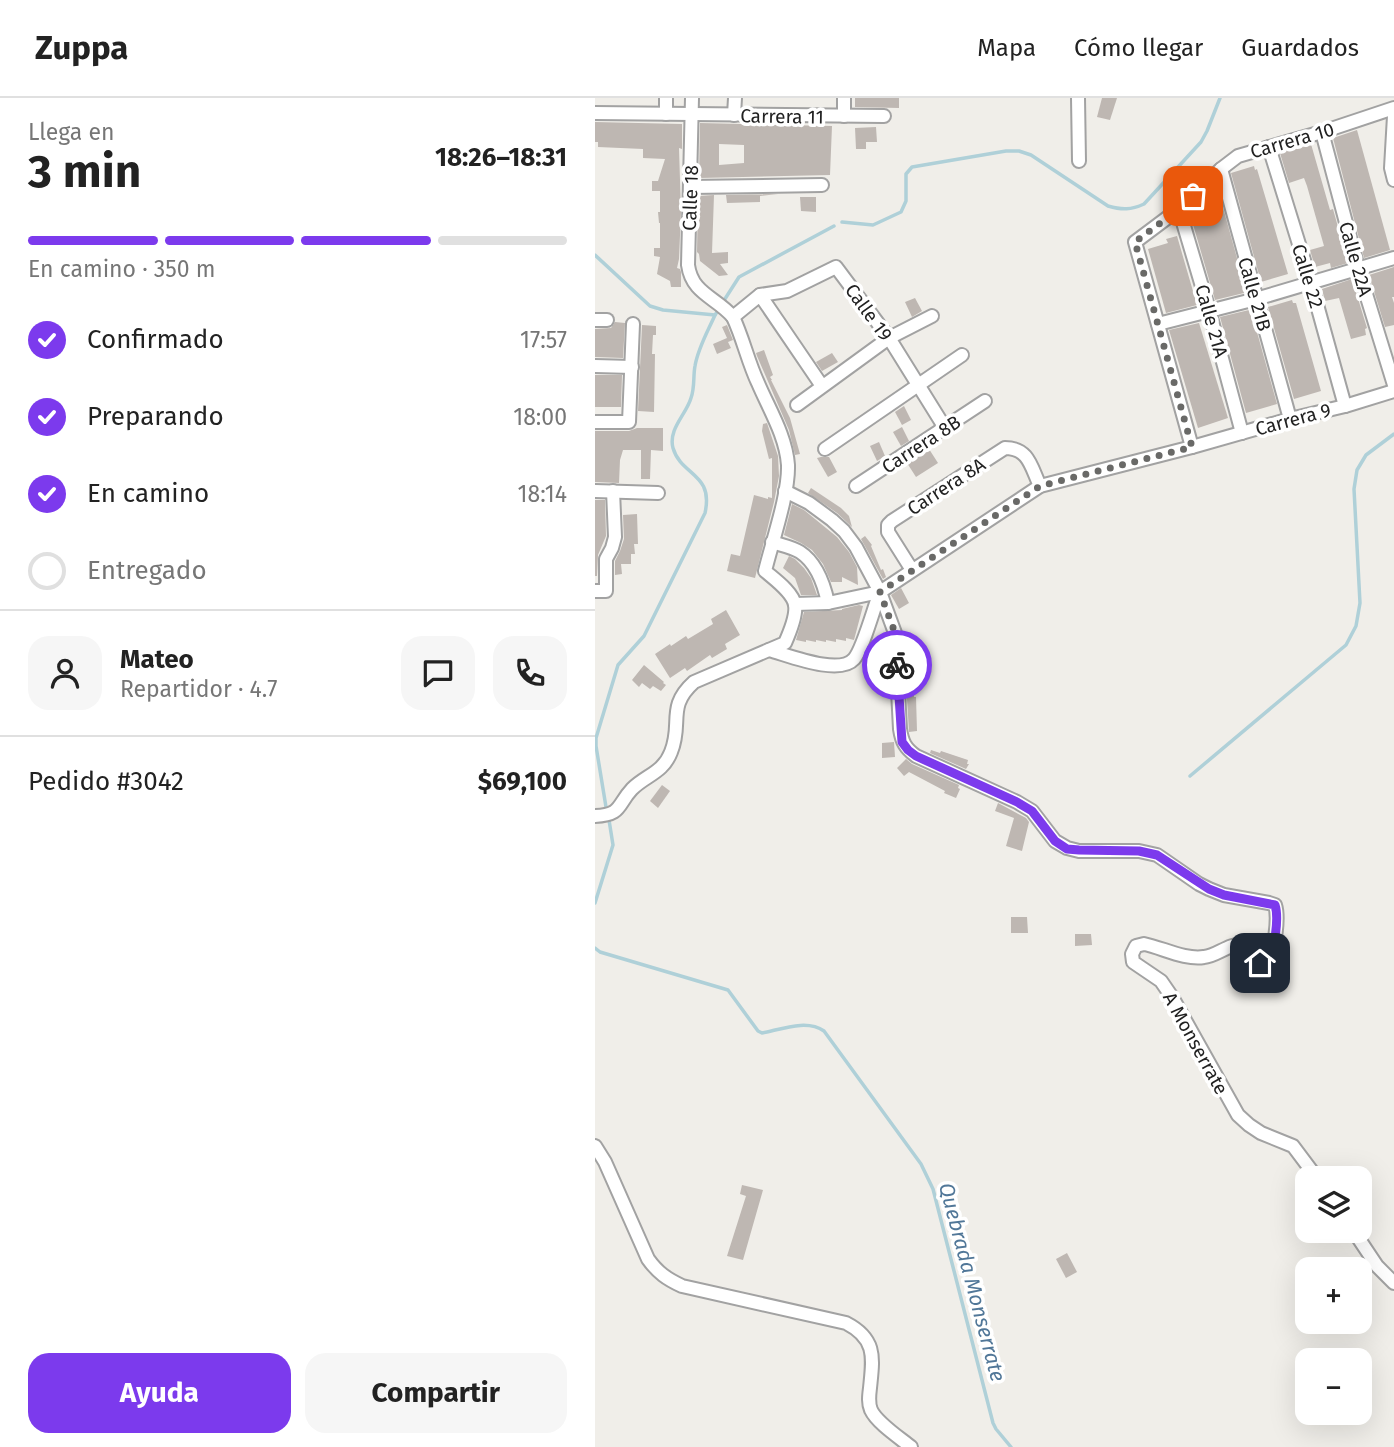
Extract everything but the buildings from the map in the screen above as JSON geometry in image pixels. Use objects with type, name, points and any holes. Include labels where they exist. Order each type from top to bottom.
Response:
[{"type":"street","points":[[666,98],[666,114]]},
{"type":"street","name":"Calle 18","points":[[692,98],[689,276],[703,293],[730,314]]},
{"type":"street","points":[[734,115],[735,98]]},
{"type":"street","points":[[844,98],[844,116]]},
{"type":"street","points":[[1077,98],[1079,161]]},
{"type":"street","name":"Carrera 10","points":[[1157,324],[1135,242],[1179,209],[1237,156],[1394,108]]},
{"type":"street","name":"Carrera 11","points":[[595,113],[884,116]]},
{"type":"street","points":[[1394,116],[1391,168],[1394,180]]},
{"type":"street","name":"Calle 22A","points":[[1322,132],[1358,268],[1394,385]]},
{"type":"street","name":"Calle 22","points":[[1269,147],[1345,406]]},
{"type":"street","name":"Calle 21B","points":[[1221,169],[1290,419]]},
{"type":"street","points":[[690,187],[822,185]]},
{"type":"street","name":"Calle 21A","points":[[1179,209],[1242,433]]},
{"type":"street","points":[[1192,447],[1157,324],[1256,299],[1394,258]]},
{"type":"street","name":"Calle 19","points":[[760,295],[787,292],[836,267],[889,338],[946,428]]},
{"type":"street","points":[[595,816],[608,815],[620,807],[631,790],[664,765],[675,738],[677,707],[683,692],[694,682],[785,643],[792,626],[795,604],[786,589],[765,571],[785,491],[788,464],[773,414],[730,314],[760,295],[822,386]]},
{"type":"street","points":[[797,405],[889,338],[932,316]]},
{"type":"street","points":[[595,422],[629,422],[633,324]]},
{"type":"street","points":[[825,449],[962,355]]},
{"type":"street","points":[[595,366],[632,367]]},
{"type":"street","name":"Carrera 9","points":[[880,592],[1040,486],[1394,391]]},
{"type":"street","name":"Carrera 8B","points":[[856,486],[985,401]]},
{"type":"street","name":"Carrera 8A","points":[[912,570],[888,532],[888,525],[1005,448],[1014,448],[1024,453],[1040,486]]},
{"type":"street","points":[[595,491],[658,492]]},
{"type":"street","points":[[601,591],[605,559],[615,537],[613,491]]},
{"type":"street","points":[[768,650],[829,666],[852,662],[880,592],[856,547],[844,531],[809,503],[785,491]]},
{"type":"street","points":[[772,542],[801,552],[814,566],[824,585],[828,603]]},
{"type":"street","points":[[795,604],[828,603],[880,592]]},
{"type":"street","name":"A Monserrate","points":[[880,592],[895,633],[900,729],[902,742],[908,750],[1032,811],[1055,841],[1067,849],[1139,851],[1157,855],[1209,889],[1224,895],[1275,905],[1277,912],[1272,956],[1267,962],[1255,962],[1250,950],[1244,945],[1235,945],[1203,958],[1144,944],[1136,946],[1132,954],[1133,962],[1161,981],[1167,989],[1238,1115],[1261,1133],[1293,1146],[1308,1166]]},
{"type":"street","points":[[595,1146],[605,1162],[648,1259],[657,1272],[682,1286],[846,1323],[858,1329],[871,1349],[869,1403],[873,1413],[911,1447]]},
{"type":"street","points":[[1362,1243],[1377,1266],[1394,1283]]},
{"type":"waterway","points":[[842,222],[873,225],[901,212],[906,201],[906,174],[912,167],[1006,151],[1031,155],[1108,206],[1126,209],[1139,206],[1144,204],[1201,142],[1220,98]]},
{"type":"waterway","points":[[723,302],[739,277],[834,226]]},
{"type":"waterway","points":[[595,255],[650,306],[663,310],[715,315],[719,309]]},
{"type":"waterway","name":"Quebrada Monserrate","points":[[606,807],[596,738],[618,665],[644,636],[705,513],[705,490],[701,482],[677,457],[672,441],[675,428],[689,404],[696,359],[715,315]]},
{"type":"waterway","points":[[1190,776],[1346,645],[1356,626],[1360,603],[1354,489],[1357,470],[1366,455],[1394,434]]},
{"type":"waterway","name":"Quebrada Monserrate","points":[[595,903],[613,845],[609,820]]},
{"type":"waterway","name":"Quebrada Monserrate","points":[[595,948],[600,952],[728,990],[762,1033],[802,1025],[824,1031],[921,1164],[933,1189],[993,1423],[1011,1447]]},
{"type":"way so far","points":[[897,665],[895,633],[880,592],[1040,486],[1192,447],[1135,242],[1193,196]]},
{"type":"route","points":[[897,665],[900,729],[902,742],[908,750],[1032,811],[1055,841],[1067,849],[1139,851],[1157,855],[1209,889],[1224,895],[1275,905],[1277,912],[1272,956],[1267,962],[1260,963]]}]
